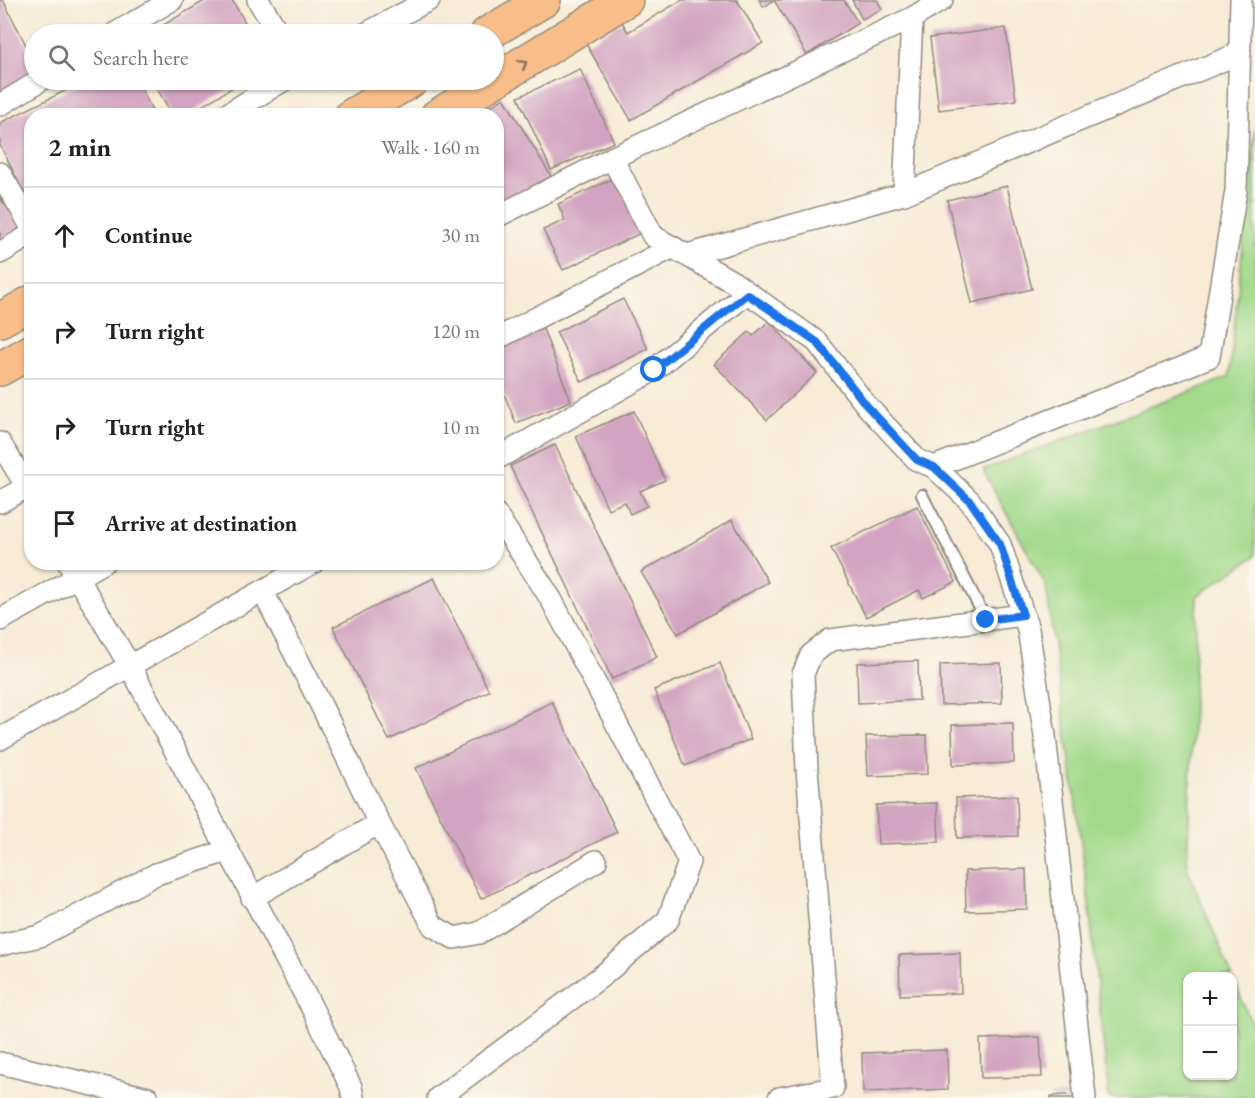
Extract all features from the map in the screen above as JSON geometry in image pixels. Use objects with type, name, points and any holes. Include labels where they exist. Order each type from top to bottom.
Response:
[{"type":"main road","points":[[504,24],[544,0]]},
{"type":"main road","points":[[504,75],[626,0]]},
{"type":"main road","points":[[365,108],[395,90]]},
{"type":"main road","points":[[450,108],[479,90]]},
{"type":"main road","points":[[0,320],[24,306]]},
{"type":"main road","points":[[0,369],[24,356]]},
{"type":"street","points":[[131,24],[172,0]]},
{"type":"street","points":[[258,0],[273,24]]},
{"type":"street","points":[[384,24],[429,0]]},
{"type":"street","points":[[504,213],[612,158],[912,18],[942,0]]},
{"type":"street","points":[[934,467],[1209,357],[1236,191],[1241,0]]},
{"type":"street","points":[[904,194],[912,18]]},
{"type":"street","points":[[504,335],[680,251],[904,194],[1240,53]]},
{"type":"street","points":[[0,105],[25,90]]},
{"type":"street","points":[[237,108],[267,90]]},
{"type":"street","points":[[612,158],[653,236],[733,282],[817,342],[867,406],[917,460],[934,467],[970,501],[1000,544],[1028,629],[1045,736],[1085,1098]]},
{"type":"street","points":[[0,174],[24,214]]},
{"type":"street","points":[[0,253],[24,239]]},
{"type":"street","points":[[504,454],[654,370],[747,294]]},
{"type":"street","points":[[0,443],[24,480]]},
{"type":"street","points":[[0,502],[24,492]]},
{"type":"street","points":[[438,1098],[602,976],[668,920],[689,862],[551,599],[504,526]]},
{"type":"street","points":[[0,620],[73,570],[130,666],[312,1008],[351,1087],[353,1098]]},
{"type":"street","points":[[0,739],[300,570]]},
{"type":"street","points":[[263,592],[433,926],[454,938],[479,933],[596,861]]},
{"type":"street","points":[[779,1098],[833,1088],[807,769],[802,674],[811,655],[830,640],[1023,615]]},
{"type":"street","points":[[252,898],[379,823]]},
{"type":"street","points":[[0,945],[40,936],[156,874],[227,851]]},
{"type":"street","points":[[0,1063],[148,1098]]},
{"type":"lane","points":[[922,495],[986,620]]},
{"type":"green space","points":[[1255,128],[1255,556],[1197,596],[1187,868],[1230,972],[1183,972],[1183,1080],[1237,1080],[1237,988],[1255,1033],[1255,1098],[1109,1098],[1087,886],[1046,586],[983,470],[1229,377]]},
{"type":"building","points":[[0,0],[3,0],[24,41],[24,79],[0,92]]},
{"type":"building","points":[[206,0],[232,0],[246,24],[165,24]]},
{"type":"building","points":[[682,0],[737,0],[763,43],[631,120],[586,44],[622,22],[628,32]]},
{"type":"building","points":[[759,0],[774,0],[764,7]]},
{"type":"building","points":[[774,0],[844,0],[858,23],[807,55]]},
{"type":"building","points":[[852,0],[877,0],[882,9],[862,19]]},
{"type":"building","points":[[1006,28],[1016,100],[939,110],[930,38]]},
{"type":"building","points":[[580,69],[614,142],[551,170],[518,97]]},
{"type":"building","points":[[67,90],[142,90],[151,108],[30,108]]},
{"type":"building","points":[[158,90],[228,90],[198,108],[168,108]]},
{"type":"building","points":[[504,98],[551,176],[504,203],[504,108],[488,108]]},
{"type":"building","points":[[24,111],[24,192],[0,145],[0,123]]},
{"type":"building","points":[[616,177],[643,232],[563,270],[543,230],[565,220],[558,204]]},
{"type":"building","points":[[1007,186],[1032,289],[972,303],[947,200]]},
{"type":"building","points":[[0,198],[21,227],[0,242]]},
{"type":"building","points":[[623,299],[648,349],[582,382],[556,332]]},
{"type":"building","points":[[769,321],[817,373],[767,420],[714,364],[749,332],[753,336]]},
{"type":"building","points":[[543,329],[571,401],[516,423],[504,394],[504,344]]},
{"type":"building","points":[[634,411],[665,480],[640,491],[647,506],[630,514],[625,502],[608,509],[576,436]]},
{"type":"building","points":[[555,445],[657,657],[612,679],[510,466]]},
{"type":"building","points":[[917,506],[956,582],[923,598],[919,590],[866,617],[831,548]]},
{"type":"building","points":[[732,520],[768,582],[678,634],[641,572]]},
{"type":"building","points":[[434,578],[489,691],[389,740],[333,627]]},
{"type":"building","points":[[918,661],[919,700],[858,703],[857,663]]},
{"type":"building","points":[[720,663],[751,739],[685,766],[654,690]]},
{"type":"building","points":[[1001,663],[1002,703],[941,705],[940,665]]},
{"type":"building","points":[[552,702],[617,832],[481,899],[416,768]]},
{"type":"building","points":[[1013,723],[1014,763],[953,765],[952,725]]},
{"type":"building","points":[[927,735],[928,774],[868,776],[866,736]]},
{"type":"building","points":[[1017,796],[1018,836],[957,838],[956,798]]},
{"type":"building","points":[[937,803],[939,842],[878,844],[876,805]]},
{"type":"building","points":[[1026,869],[1027,909],[966,911],[965,871]]},
{"type":"building","points":[[960,953],[961,993],[900,995],[899,955]]},
{"type":"building","points":[[1040,1037],[1042,1077],[981,1078],[980,1039]]},
{"type":"building","points":[[947,1050],[948,1089],[863,1092],[862,1053]]},
{"type":"building","points":[[1079,1094],[1079,1098],[1051,1098],[1051,1096]]},
{"type":"route","points":[[654,370],[747,294],[817,342],[867,406],[917,460],[934,467],[970,501],[1000,544],[1023,615],[986,620]]}]
